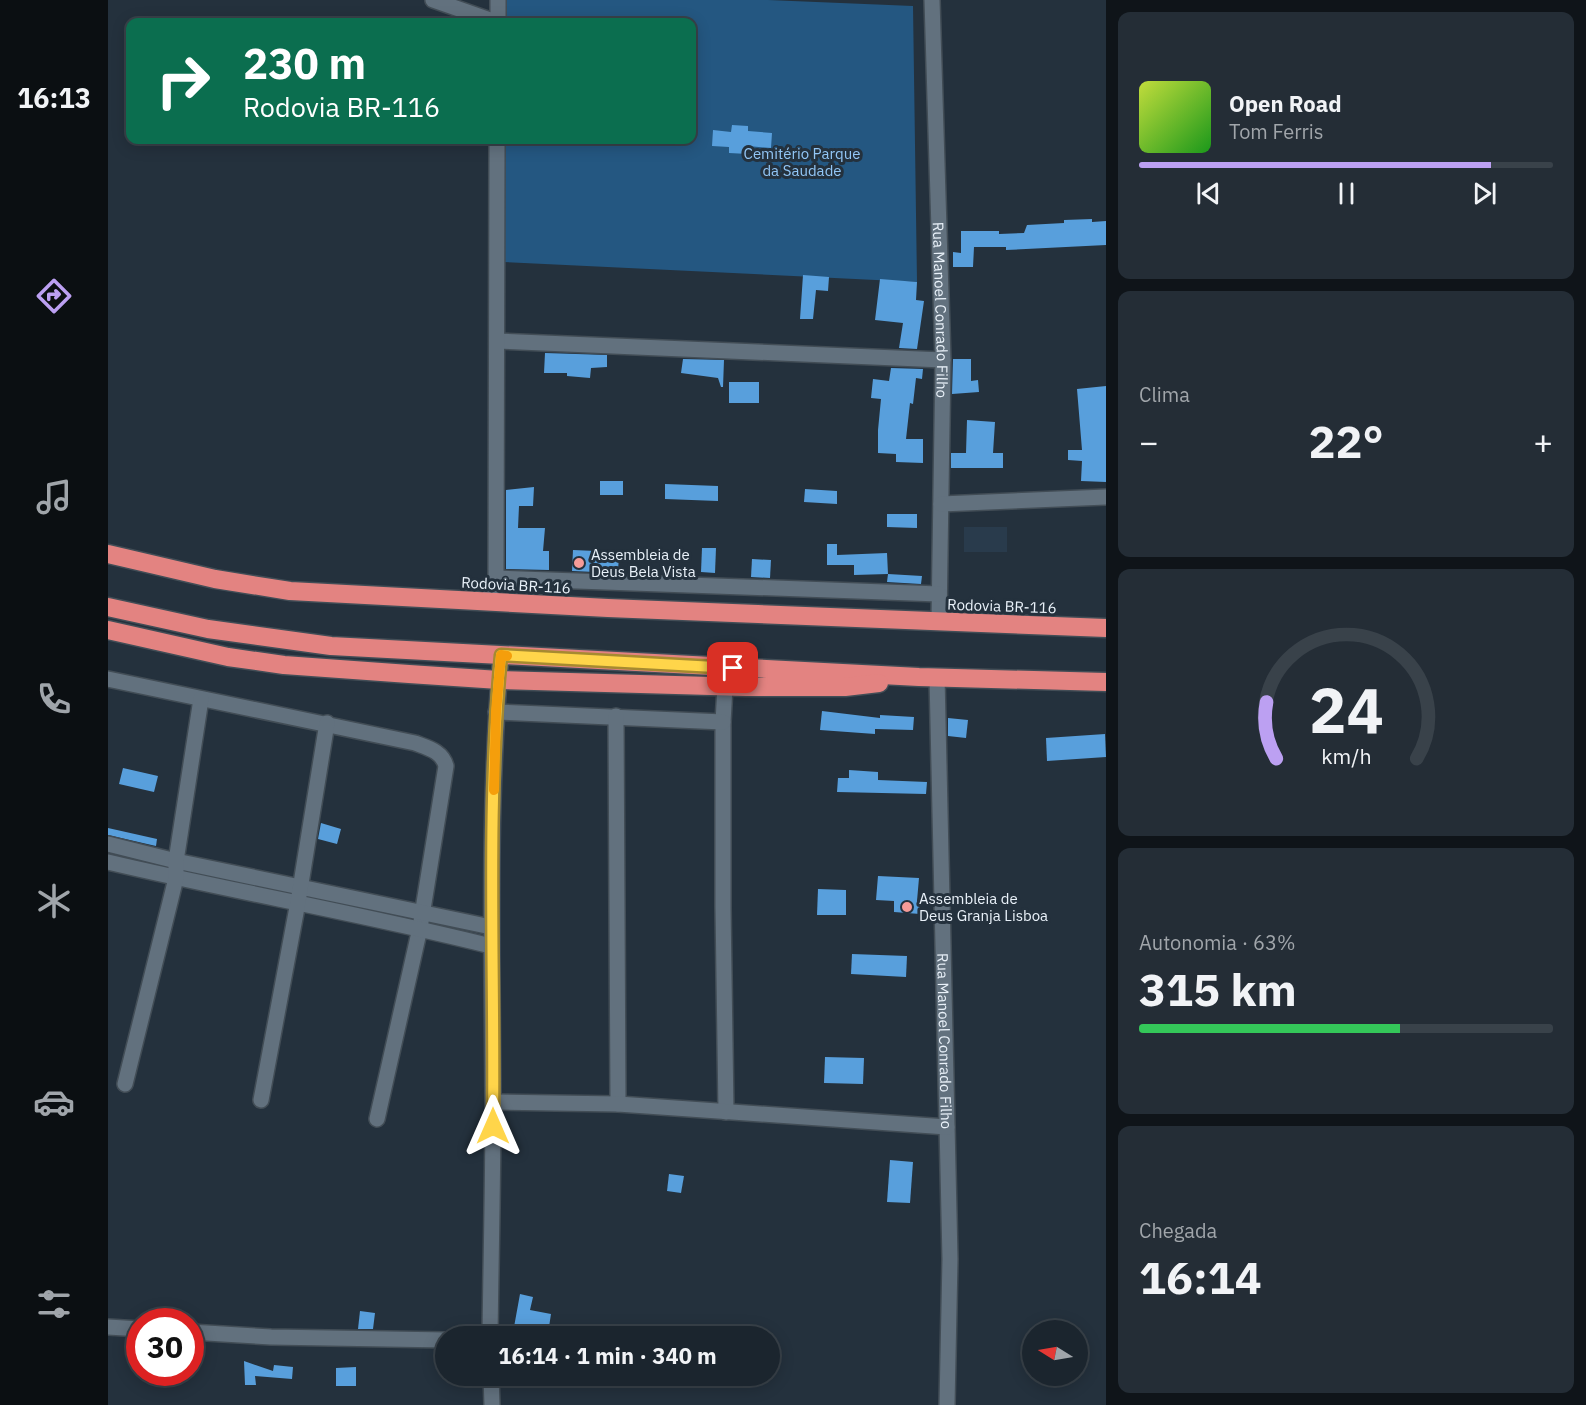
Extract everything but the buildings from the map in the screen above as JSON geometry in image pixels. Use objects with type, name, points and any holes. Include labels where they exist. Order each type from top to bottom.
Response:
[{"type":"highway","name":"Rodovia BR-116","points":[[108,554],[238,584],[290,591],[1106,628]]},
{"type":"highway","points":[[108,607],[128,613],[299,643],[928,677],[1106,682]]},
{"type":"highway","points":[[108,630],[228,657],[284,665],[499,680],[725,687],[845,687],[928,677]]},
{"type":"street","points":[[433,0],[485,18]]},
{"type":"street","points":[[497,18],[498,0]]},
{"type":"street","name":"Rua Manoel Conrado Filho","points":[[932,0],[943,360],[939,621]]},
{"type":"street","points":[[488,601],[496,578],[497,144]]},
{"type":"street","points":[[497,341],[943,360]]},
{"type":"street","points":[[941,504],[1106,497]]},
{"type":"street","points":[[496,578],[939,594]]},
{"type":"street","points":[[490,1326],[493,1102],[491,927],[496,712],[501,655]]},
{"type":"street","name":"Rua Manoel Conrado Filho","points":[[928,677],[947,1127],[950,1259],[947,1405]]},
{"type":"street","points":[[108,679],[415,743],[435,751],[445,759],[447,766],[420,928],[377,1119]]},
{"type":"street","points":[[725,687],[723,722],[726,1112]]},
{"type":"street","points":[[125,1083],[176,878],[176,861],[201,699]]},
{"type":"street","points":[[496,712],[723,722]]},
{"type":"street","points":[[616,716],[618,1104]]},
{"type":"street","points":[[261,1100],[327,723]]},
{"type":"street","points":[[108,844],[491,946]]},
{"type":"street","points":[[108,862],[176,878],[421,912],[491,927]]},
{"type":"street","points":[[493,1102],[618,1104],[947,1127]]},
{"type":"street","points":[[108,1327],[126,1328]]},
{"type":"street","points":[[204,1333],[271,1337],[435,1340]]},
{"type":"street","points":[[491,1386],[492,1405]]},
{"type":"shaded area","points":[[964,527],[1007,527],[1007,552],[964,552]]},
{"type":"green space","name":"Cemitério Parque da Saudade","points":[[503,0],[768,0],[913,6],[917,282],[503,262],[503,144],[696,144],[696,18],[503,18]]},
{"type":"slow traffic","points":[[494,790],[496,712],[501,655],[507,656]]},
{"type":"place","name":"Assembleia de Deus Bela Vista","points":[[579,563]]},
{"type":"place","name":"Assembleia de Deus Granja Lisboa","points":[[907,907]]},
{"type":"route","points":[[493,1126],[491,927],[496,712],[501,655],[733,668]]}]
